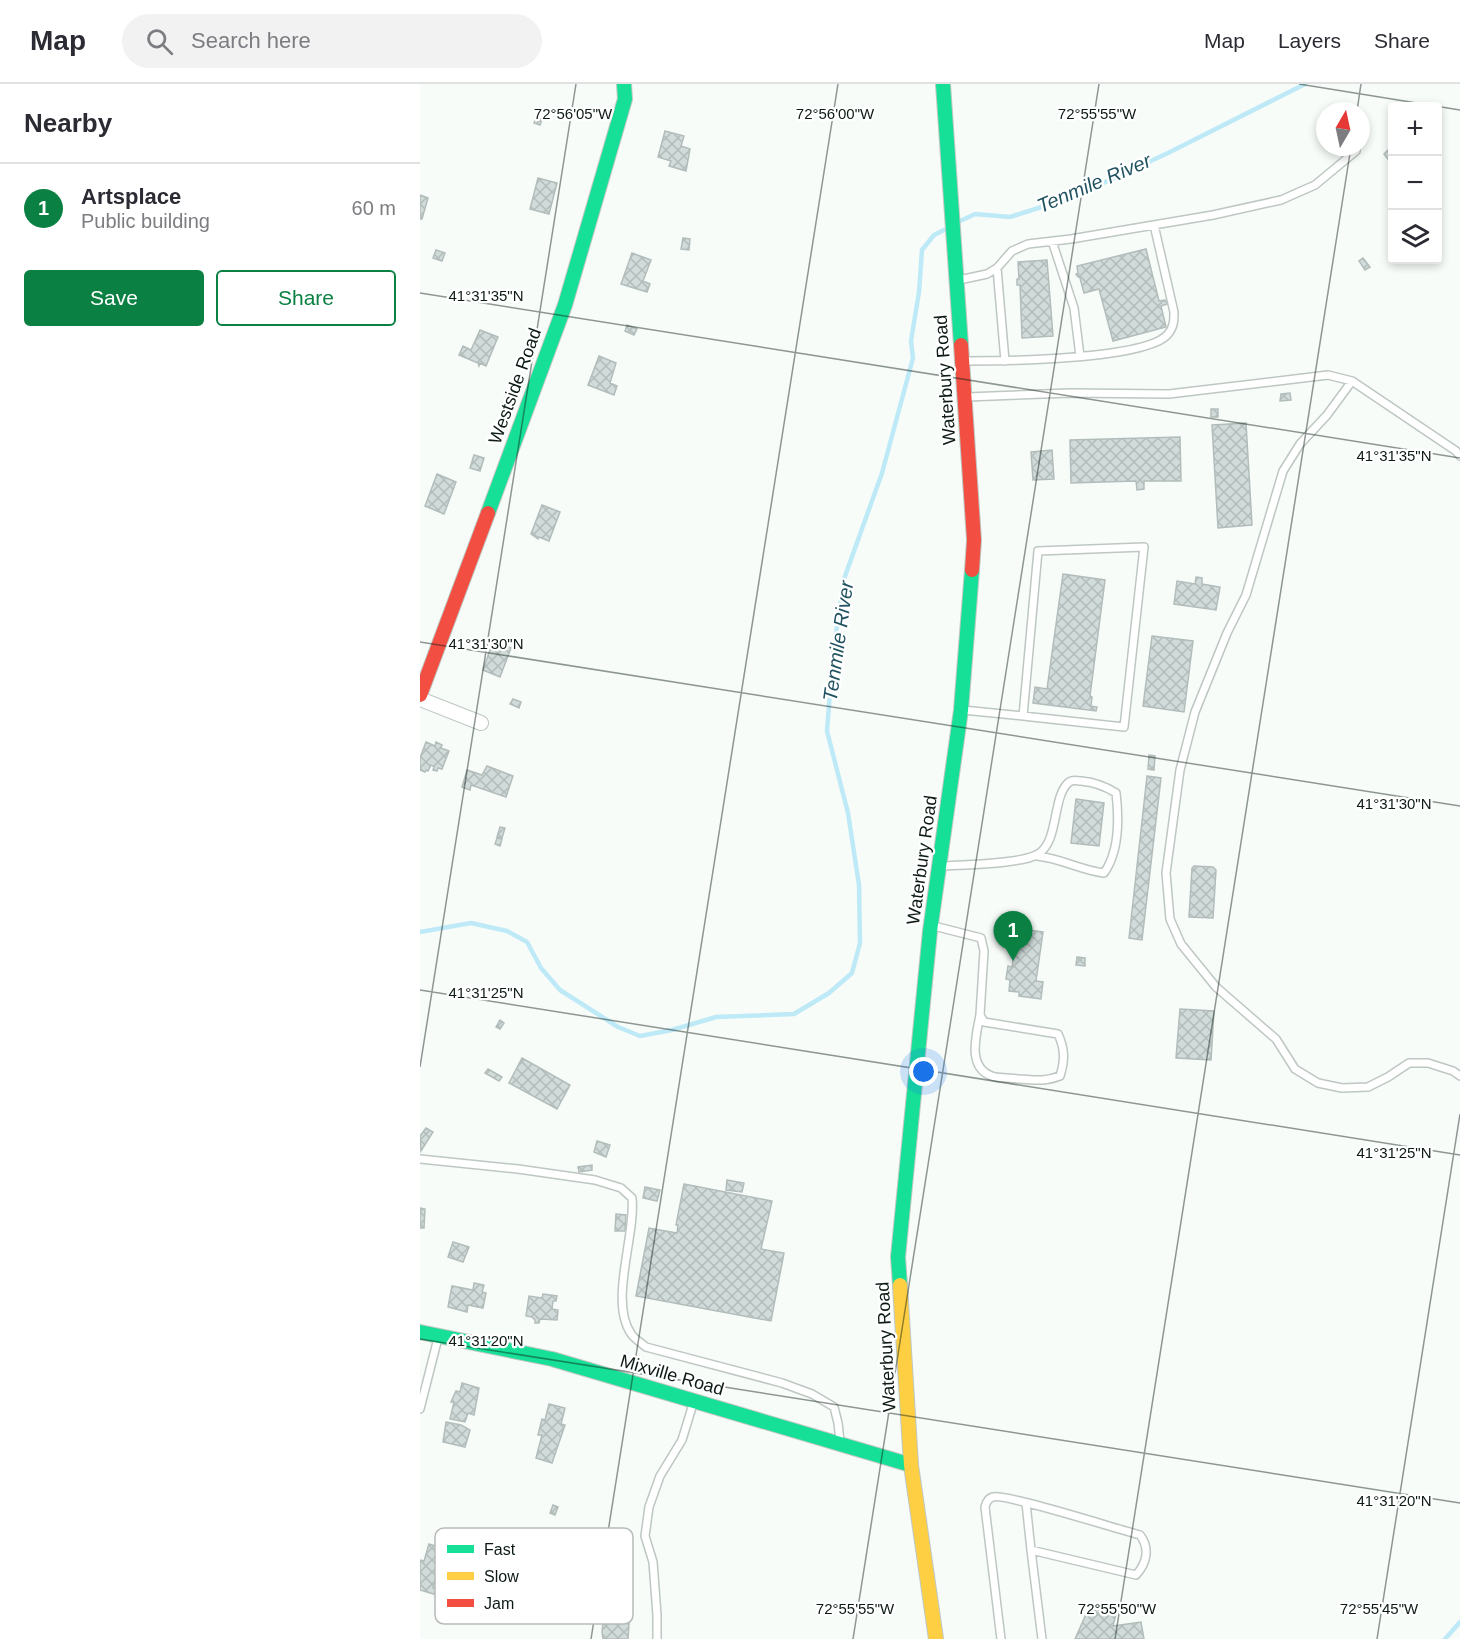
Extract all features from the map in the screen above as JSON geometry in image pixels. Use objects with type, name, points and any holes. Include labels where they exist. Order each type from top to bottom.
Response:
[{"type":"main road","name":"Westside Road","points":[[420,697],[565,305],[625,99],[624,84]]},
{"type":"main road","name":"Waterbury Road","points":[[936,1639],[910,1465],[898,1257],[931,926],[961,710],[974,540],[943,84]]},
{"type":"main road","name":"Mixville Road","points":[[420,1332],[552,1359],[910,1465]]},
{"type":"street","points":[[420,697],[481,723]]},
{"type":"lane","points":[[956,280],[987,274],[997,268],[1012,251],[1028,244],[1154,225],[1281,200],[1315,184],[1350,156]]},
{"type":"lane","points":[[962,362],[1117,353],[1157,342],[1167,335],[1174,324],[1174,312],[1154,225]]},
{"type":"lane","points":[[1052,241],[1074,308],[1080,356]]},
{"type":"lane","points":[[997,268],[1005,361]]},
{"type":"lane","points":[[964,397],[1070,393],[1169,394],[1328,375],[1352,381],[1456,451],[1460,456]]},
{"type":"lane","points":[[1352,381],[1327,415],[1300,444],[1283,471],[1246,595],[1227,633],[1195,712],[1180,770],[1166,873],[1170,920],[1181,944],[1216,987],[1276,1039],[1295,1069],[1318,1083],[1342,1088],[1368,1087],[1408,1063],[1428,1063],[1453,1071],[1460,1076]]},
{"type":"lane","points":[[961,710],[1124,727],[1144,547],[1038,551],[1023,716]]},
{"type":"lane","points":[[939,866],[979,865],[1037,856],[1052,857],[1086,871],[1104,873],[1111,863],[1119,813],[1116,793],[1092,782],[1073,780],[1067,784],[1059,802],[1050,837],[1045,849],[1037,856]]},
{"type":"lane","points":[[931,926],[981,938],[984,961],[980,1015],[975,1043],[976,1060],[984,1072],[994,1077],[1045,1082],[1060,1076],[1065,1060],[1058,1034],[984,1022],[980,1015]]},
{"type":"lane","points":[[420,1159],[595,1180],[621,1188],[632,1198],[633,1214],[622,1300],[625,1320],[632,1335],[646,1347],[782,1383],[812,1394],[834,1407],[840,1444]]},
{"type":"lane","points":[[420,1409],[438,1336]]},
{"type":"lane","points":[[657,1639],[653,1562],[645,1536],[649,1507],[660,1476],[682,1440],[694,1401]]},
{"type":"lane","points":[[1001,1639],[985,1507],[992,1497],[1026,1503],[1140,1536],[1145,1541],[1147,1551],[1146,1560],[1140,1570],[1136,1575],[1131,1575],[1031,1550]]},
{"type":"lane","points":[[1026,1503],[1042,1639]]},
{"type":"building","points":[[536,118],[542,119],[540,125],[534,123]]},
{"type":"building","points":[[665,131],[684,136],[681,146],[690,149],[686,171],[669,166],[671,161],[658,157]]},
{"type":"building","points":[[538,178],[557,183],[549,214],[530,209]]},
{"type":"building","points":[[420,195],[428,198],[422,219],[420,219]]},
{"type":"building","points":[[683,238],[690,239],[689,250],[681,249]]},
{"type":"building","points":[[1146,249],[1159,301],[1165,300],[1167,304],[1161,306],[1166,327],[1113,341],[1099,289],[1084,293],[1080,278],[1076,274],[1078,273],[1077,266]]},
{"type":"building","points":[[436,250],[445,253],[442,261],[433,258]]},
{"type":"building","points":[[632,253],[651,260],[643,281],[650,284],[647,292],[621,284]]},
{"type":"building","points":[[1363,258],[1370,267],[1365,270],[1359,261]]},
{"type":"building","points":[[1047,260],[1053,336],[1022,338],[1020,285],[1017,285],[1018,262]]},
{"type":"building","points":[[627,325],[637,329],[634,335],[625,331]]},
{"type":"building","points":[[480,330],[498,337],[486,366],[480,363],[479,366],[478,363],[459,355],[463,346],[471,350]]},
{"type":"building","points":[[599,356],[616,363],[610,383],[617,386],[614,395],[588,385]]},
{"type":"building","points":[[1290,393],[1291,400],[1280,401],[1281,394]]},
{"type":"building","points":[[1211,409],[1218,409],[1218,417],[1211,417]]},
{"type":"building","points":[[1246,423],[1252,525],[1218,528],[1212,425]]},
{"type":"building","points":[[1180,437],[1181,481],[1144,481],[1144,489],[1137,490],[1136,481],[1071,483],[1070,440]]},
{"type":"building","points":[[1052,450],[1054,479],[1033,480],[1031,452]]},
{"type":"building","points":[[474,455],[484,458],[480,471],[470,468]]},
{"type":"building","points":[[437,474],[456,482],[444,514],[425,506]]},
{"type":"building","points":[[542,505],[560,512],[549,541],[539,537],[538,539],[531,534]]},
{"type":"building","points":[[1063,574],[1105,580],[1090,696],[1092,697],[1091,706],[1097,707],[1096,711],[1033,703],[1035,687],[1047,689]]},
{"type":"building","points":[[1196,577],[1202,578],[1202,584],[1220,587],[1216,610],[1174,604],[1177,581],[1195,584]]},
{"type":"building","points":[[1152,636],[1193,641],[1184,712],[1143,706]]},
{"type":"building","points":[[493,641],[511,648],[500,677],[483,670]]},
{"type":"building","points":[[513,699],[521,702],[519,708],[510,704]]},
{"type":"building","points":[[426,742],[435,746],[436,742],[442,745],[441,748],[449,751],[442,769],[433,770],[434,767],[431,765],[428,771],[420,770],[420,758]]},
{"type":"building","points":[[1149,755],[1155,756],[1154,770],[1148,769]]},
{"type":"building","points":[[487,766],[513,776],[506,797],[471,785],[470,790],[462,787],[467,770],[482,775]]},
{"type":"building","points":[[1147,776],[1161,778],[1142,940],[1129,938]]},
{"type":"building","points":[[1076,799],[1104,803],[1099,846],[1071,843]]},
{"type":"building","points":[[500,827],[505,828],[502,838],[497,837]]},
{"type":"building","points":[[497,838],[502,839],[500,846],[495,844]]},
{"type":"building","points":[[1194,866],[1213,867],[1216,870],[1213,918],[1189,917]]},
{"type":"building","points":[[1018,924],[1029,926],[1028,930],[1043,932],[1036,981],[1043,982],[1041,999],[1019,996],[1019,992],[1009,991],[1010,980],[1006,979],[1008,966],[1012,967]]},
{"type":"building","points":[[1077,957],[1085,958],[1085,966],[1076,965]]},
{"type":"building","points":[[1180,1009],[1214,1011],[1211,1060],[1176,1058]]},
{"type":"building","points":[[500,1020],[504,1023],[500,1029],[496,1027]]},
{"type":"building","points":[[522,1058],[570,1085],[557,1109],[509,1083]]},
{"type":"building","points":[[488,1069],[502,1077],[499,1081],[485,1073]]},
{"type":"building","points":[[426,1128],[433,1132],[421,1151],[420,1136]]},
{"type":"building","points":[[597,1141],[610,1145],[606,1157],[594,1152]]},
{"type":"building","points":[[592,1165],[592,1170],[579,1172],[578,1167]]},
{"type":"building","points":[[727,1180],[744,1183],[742,1192],[726,1190]]},
{"type":"building","points":[[684,1184],[772,1201],[761,1249],[784,1253],[771,1321],[636,1296],[649,1228],[677,1233],[678,1225],[676,1225]]},
{"type":"building","points":[[645,1187],[660,1190],[657,1201],[643,1198]]},
{"type":"building","points":[[420,1208],[425,1209],[424,1228],[420,1228]]},
{"type":"building","points":[[616,1214],[626,1215],[625,1231],[615,1231]]},
{"type":"building","points":[[453,1242],[469,1247],[463,1262],[448,1257]]},
{"type":"building","points":[[474,1283],[484,1285],[482,1292],[486,1293],[483,1308],[468,1305],[467,1312],[448,1307],[452,1286],[473,1290]]},
{"type":"building","points":[[543,1294],[557,1296],[556,1301],[553,1301],[552,1309],[558,1310],[557,1320],[540,1319],[539,1323],[535,1323],[532,1317],[526,1316],[529,1296],[542,1298]]},
{"type":"building","points":[[462,1383],[479,1388],[474,1415],[468,1413],[465,1422],[450,1419],[454,1402],[451,1402],[456,1391],[460,1392]]},
{"type":"building","points":[[549,1404],[565,1408],[561,1424],[565,1425],[552,1463],[536,1458],[542,1435],[538,1435]]},
{"type":"building","points":[[446,1422],[461,1425],[470,1430],[465,1447],[443,1442]]},
{"type":"building","points":[[553,1505],[558,1507],[555,1515],[550,1513]]},
{"type":"building","points":[[429,1544],[435,1546],[433,1588],[435,1594],[420,1590],[420,1560],[424,1561]]},
{"type":"building","points":[[1091,1603],[1116,1614],[1113,1626],[1141,1622],[1144,1639],[1075,1639]]},
{"type":"building","points":[[603,1624],[629,1624],[628,1639],[603,1639]]},
{"type":"waterway","name":"Tenmile River","points":[[958,222],[975,214],[1010,217],[1073,197],[1168,153],[1305,84]]},
{"type":"waterway","name":"Tenmile River","points":[[420,932],[471,923],[507,931],[527,942],[541,968],[560,990],[618,1027],[640,1036],[672,1030],[716,1017],[794,1014],[829,993],[852,973],[860,943],[859,885],[848,813],[827,731],[833,654],[844,579],[882,473],[913,358],[911,341],[919,292],[922,250],[934,235],[946,229]]},
{"type":"waterway","points":[[1445,1639],[1460,1622]]},
{"type":"traffic: fast","points":[[488,513],[565,305],[625,99],[624,84]]},
{"type":"traffic: fast","points":[[943,84],[961,345]]},
{"type":"traffic: fast","points":[[900,1285],[898,1257],[930,931],[961,710],[972,570]]},
{"type":"traffic: fast","points":[[420,1332],[552,1359],[911,1465]]},
{"type":"traffic: slow","points":[[900,1285],[911,1465],[936,1639]]},
{"type":"traffic: jam","points":[[961,345],[974,540],[972,570]]},
{"type":"traffic: jam","points":[[420,695],[488,513]]},
{"type":"place","name":"Artsplace","points":[[1013,961]]}]
